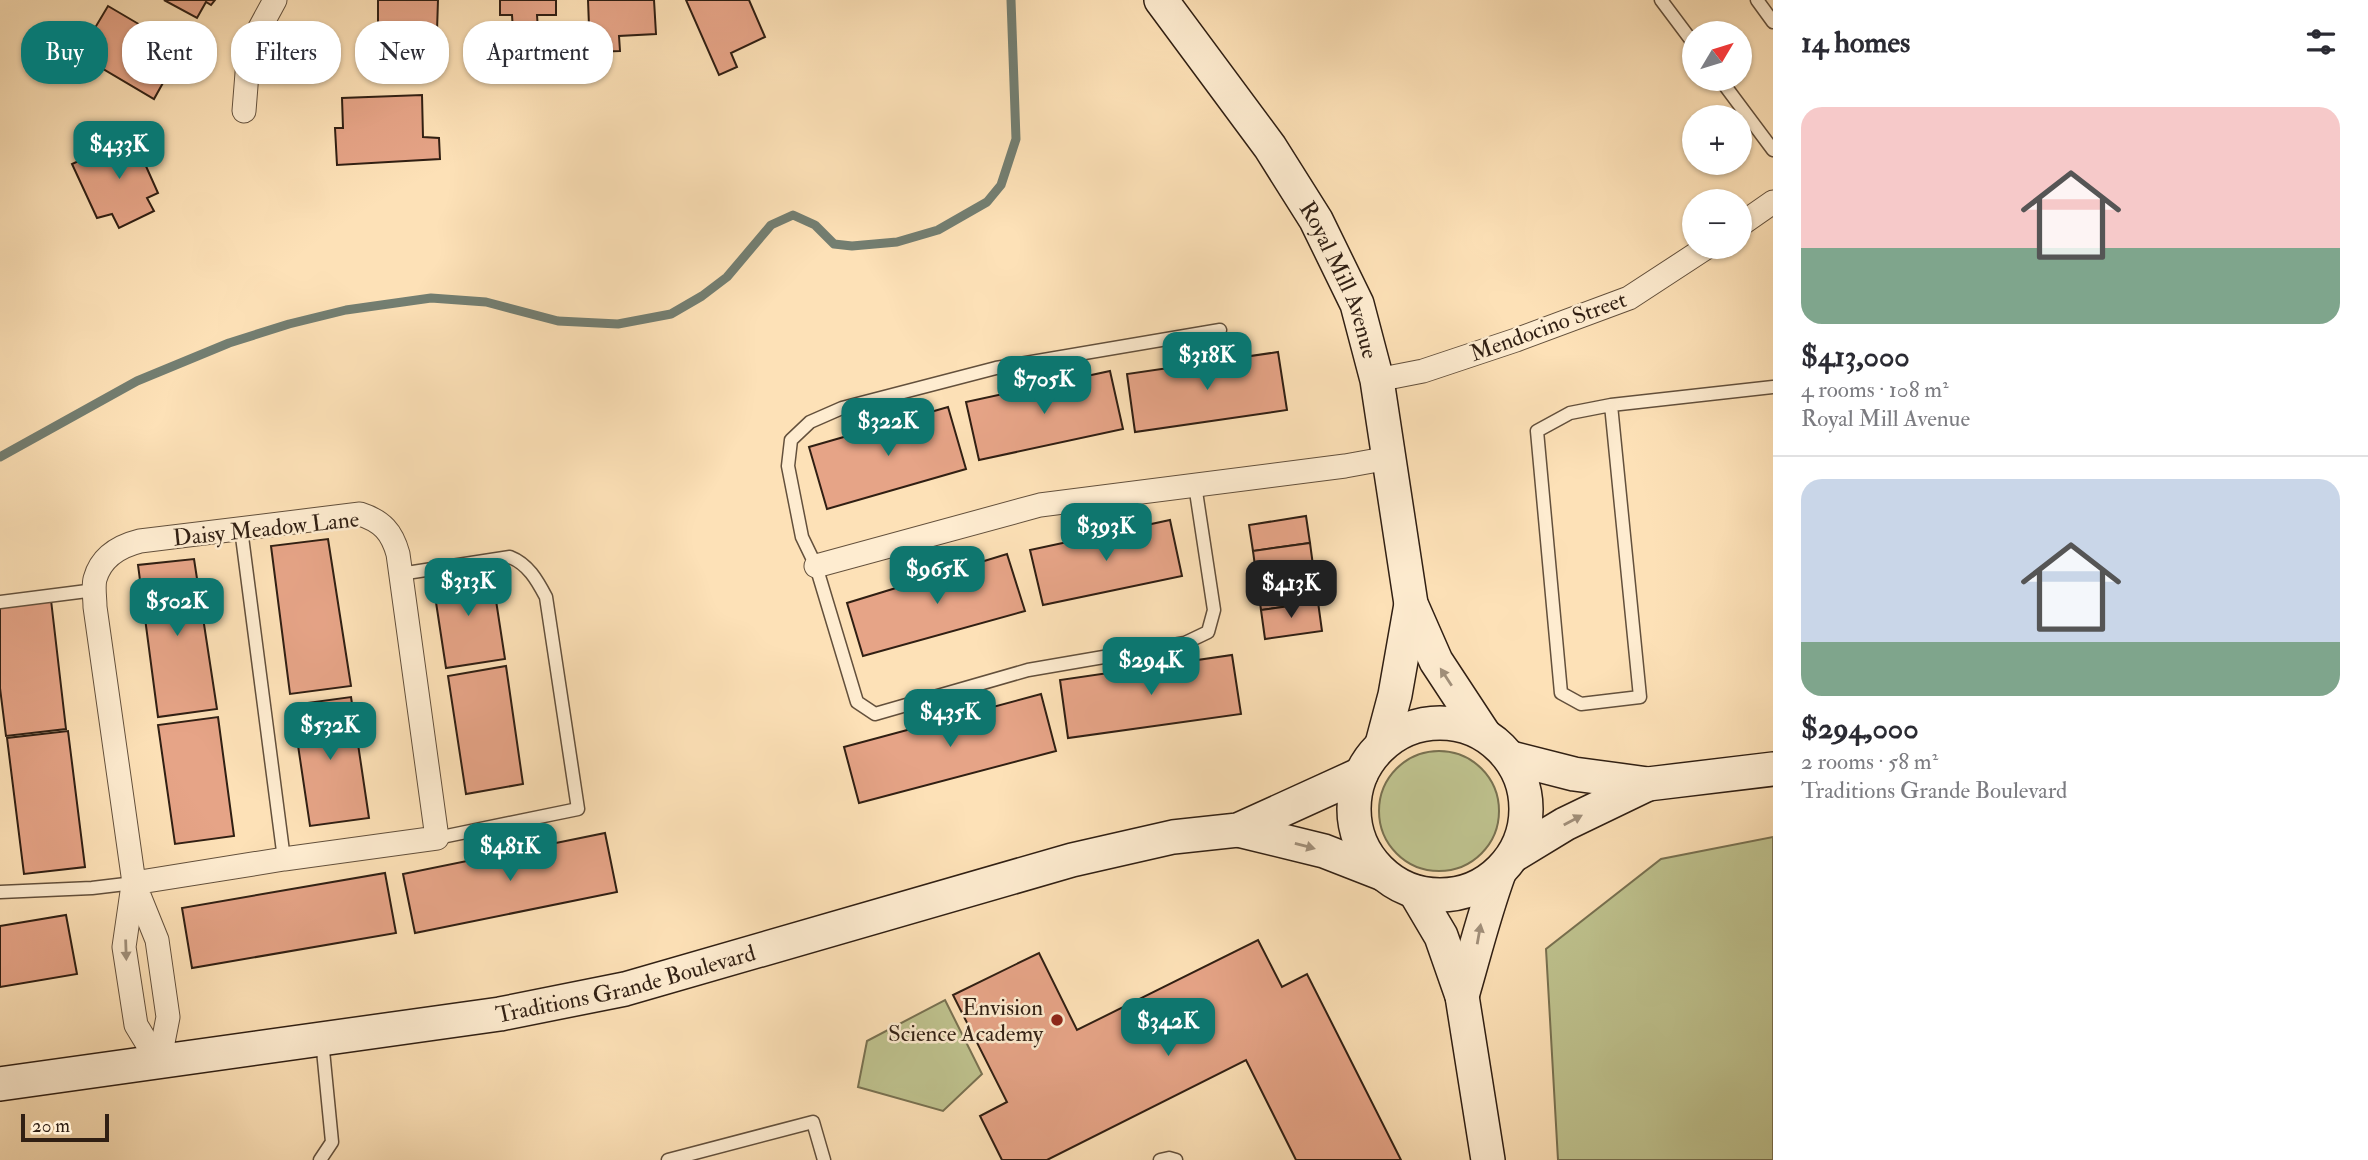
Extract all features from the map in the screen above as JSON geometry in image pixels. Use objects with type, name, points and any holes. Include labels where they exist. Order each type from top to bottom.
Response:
[{"type":"main road","name":"Royal Mill Avenue","points":[[1167,9],[1270,147],[1316,220],[1357,304],[1377,380],[1411,604],[1436,662],[1484,734]]},
{"type":"main road","name":"Royal Mill Avenue","points":[[1382,744],[1395,695],[1411,604]]},
{"type":"main road","points":[[1462,996],[1481,923],[1507,864],[1524,832],[1527,806],[1522,781],[1511,758],[1484,734],[1459,724],[1431,722],[1405,729],[1382,744],[1361,774],[1354,800],[1356,827],[1366,853],[1383,874],[1398,885],[1415,892],[1437,896],[1459,894],[1480,886],[1507,864],[1565,824],[1648,784]]},
{"type":"main road","points":[[1511,758],[1574,774],[1648,784],[1773,769]]},
{"type":"main road","name":"Traditions Grande Boulevard","points":[[0,1084],[500,1014],[625,989],[1072,860],[1173,837],[1238,830],[1361,774]]},
{"type":"main road","name":"Traditions Grande Boulevard","points":[[1238,830],[1324,851],[1383,874]]},
{"type":"main road","points":[[1415,892],[1441,936],[1462,996],[1488,1160]]},
{"type":"street","points":[[244,111],[249,48],[275,0]]},
{"type":"street","points":[[1752,217],[1773,202]]},
{"type":"street","name":"Mendocino Street","points":[[1377,380],[1434,367],[1629,298],[1689,259]]},
{"type":"street","points":[[816,566],[1040,505],[1389,458]]},
{"type":"street","name":"Daisy Meadow Lane","points":[[159,1062],[167,1017],[158,940],[134,883],[95,607],[95,579],[112,553],[124,545],[241,529],[360,514],[374,518],[394,538],[437,838]]},
{"type":"street","points":[[134,883],[437,838]]},
{"type":"street","name":"Daisy Meadow Lane","points":[[134,883],[124,947],[136,1025],[159,1062]]},
{"type":"lane","points":[[1661,0],[1682,28]]},
{"type":"lane","points":[[1757,0],[1773,22]]},
{"type":"lane","points":[[1729,91],[1773,150]]},
{"type":"lane","points":[[1195,485],[1214,610],[1208,632],[1185,643],[1028,670],[875,714],[857,702],[816,566],[802,537],[788,466],[792,440],[810,422],[842,408],[996,368],[1220,331]]},
{"type":"lane","points":[[1611,405],[1640,697],[1581,704],[1561,693],[1537,431],[1570,413],[1611,405],[1773,387]]},
{"type":"lane","points":[[241,529],[284,859]]},
{"type":"lane","points":[[400,574],[510,557],[520,561],[530,571],[546,597],[578,809],[437,838]]},
{"type":"lane","points":[[0,601],[95,590]]},
{"type":"lane","points":[[0,892],[92,888],[134,883]]},
{"type":"lane","points":[[323,1040],[335,1160]]},
{"type":"lane","points":[[668,1160],[813,1122],[824,1160]]},
{"type":"lane","points":[[320,1160],[332,1142]]},
{"type":"lane","points":[[1160,1160],[1176,1160]]},
{"type":"green space","points":[[1439,751],[1462,755],[1482,768],[1495,788],[1499,811],[1495,834],[1482,854],[1462,867],[1439,871],[1416,867],[1396,854],[1383,834],[1379,811],[1383,788],[1396,768],[1416,755]]},
{"type":"green space","points":[[1773,837],[1773,1160],[1558,1160],[1546,949],[1661,859]]},
{"type":"green space","points":[[945,1000],[982,1074],[943,1111],[858,1087],[867,1041]]},
{"type":"building","points":[[164,0],[215,0],[211,5],[206,2],[197,18]]},
{"type":"building","points":[[378,0],[438,0],[437,21],[378,21]]},
{"type":"building","points":[[500,0],[556,0],[556,15],[537,15],[537,21],[512,21],[512,15],[500,15]]},
{"type":"building","points":[[588,0],[654,0],[656,34],[619,36],[620,51],[613,51],[613,21],[589,21]]},
{"type":"building","points":[[686,0],[749,0],[765,37],[731,53],[737,67],[719,75]]},
{"type":"building","points":[[108,6],[134,21],[122,21],[122,80],[108,72],[108,21],[99,21]]},
{"type":"building","points":[[129,84],[162,84],[154,99]]},
{"type":"building","points":[[422,95],[423,137],[439,138],[440,159],[337,165],[335,128],[343,128],[342,98]]},
{"type":"building","points":[[140,133],[153,161],[145,164],[158,193],[147,198],[154,211],[119,228],[112,214],[97,218],[72,164]]},
{"type":"building","points":[[1278,352],[1287,410],[1135,432],[1127,374]]},
{"type":"building","points":[[1110,371],[1123,429],[979,460],[966,402]]},
{"type":"building","points":[[948,407],[966,469],[827,509],[809,447]]},
{"type":"building","points":[[1306,516],[1310,543],[1253,551],[1249,525]]},
{"type":"building","points":[[1170,520],[1182,576],[1043,605],[1030,550]]},
{"type":"building","points":[[328,539],[351,686],[290,694],[271,546]]},
{"type":"building","points":[[1310,543],[1314,573],[1257,581],[1253,551]]},
{"type":"building","points":[[1007,554],[1025,611],[863,656],[847,603]]},
{"type":"building","points":[[194,559],[217,709],[158,717],[138,565]]},
{"type":"building","points":[[491,568],[505,659],[446,668],[432,576]]},
{"type":"building","points":[[1314,573],[1318,602],[1261,610],[1257,581]]},
{"type":"building","points":[[51,600],[66,729],[6,736],[0,688],[0,606]]},
{"type":"building","points":[[1318,602],[1322,631],[1265,639],[1261,610]]},
{"type":"building","points":[[1232,655],[1241,714],[1068,738],[1060,680]]},
{"type":"building","points":[[506,666],[523,784],[466,794],[448,676]]},
{"type":"building","points":[[1041,694],[1056,751],[859,803],[844,747]]},
{"type":"building","points":[[351,697],[369,818],[310,826],[292,705]]},
{"type":"building","points":[[218,717],[234,836],[175,844],[158,725]]},
{"type":"building","points":[[68,731],[85,867],[24,874],[7,738]]},
{"type":"building","points":[[605,833],[617,892],[415,933],[403,874]]},
{"type":"building","points":[[385,873],[396,933],[192,968],[182,908]]},
{"type":"building","points":[[66,915],[77,974],[0,987],[0,926]]},
{"type":"building","name":"Envision Science Academy","points":[[1258,940],[1282,987],[1307,974],[1401,1160],[1296,1160],[1246,1060],[1047,1160],[1002,1160],[980,1116],[1007,1102],[953,995],[1039,953],[1077,1030]]},
{"type":"waterway","points":[[0,457],[137,381],[229,343],[346,310],[431,298],[486,302],[558,321],[618,324],[671,314],[702,296],[727,277],[771,225],[793,215],[815,225],[834,244],[852,246],[897,242],[938,230],[987,202],[1001,185],[1016,139],[1011,0]]},
{"type":"place","name":"Envision Science Academy","points":[[1057,1020]]}]
